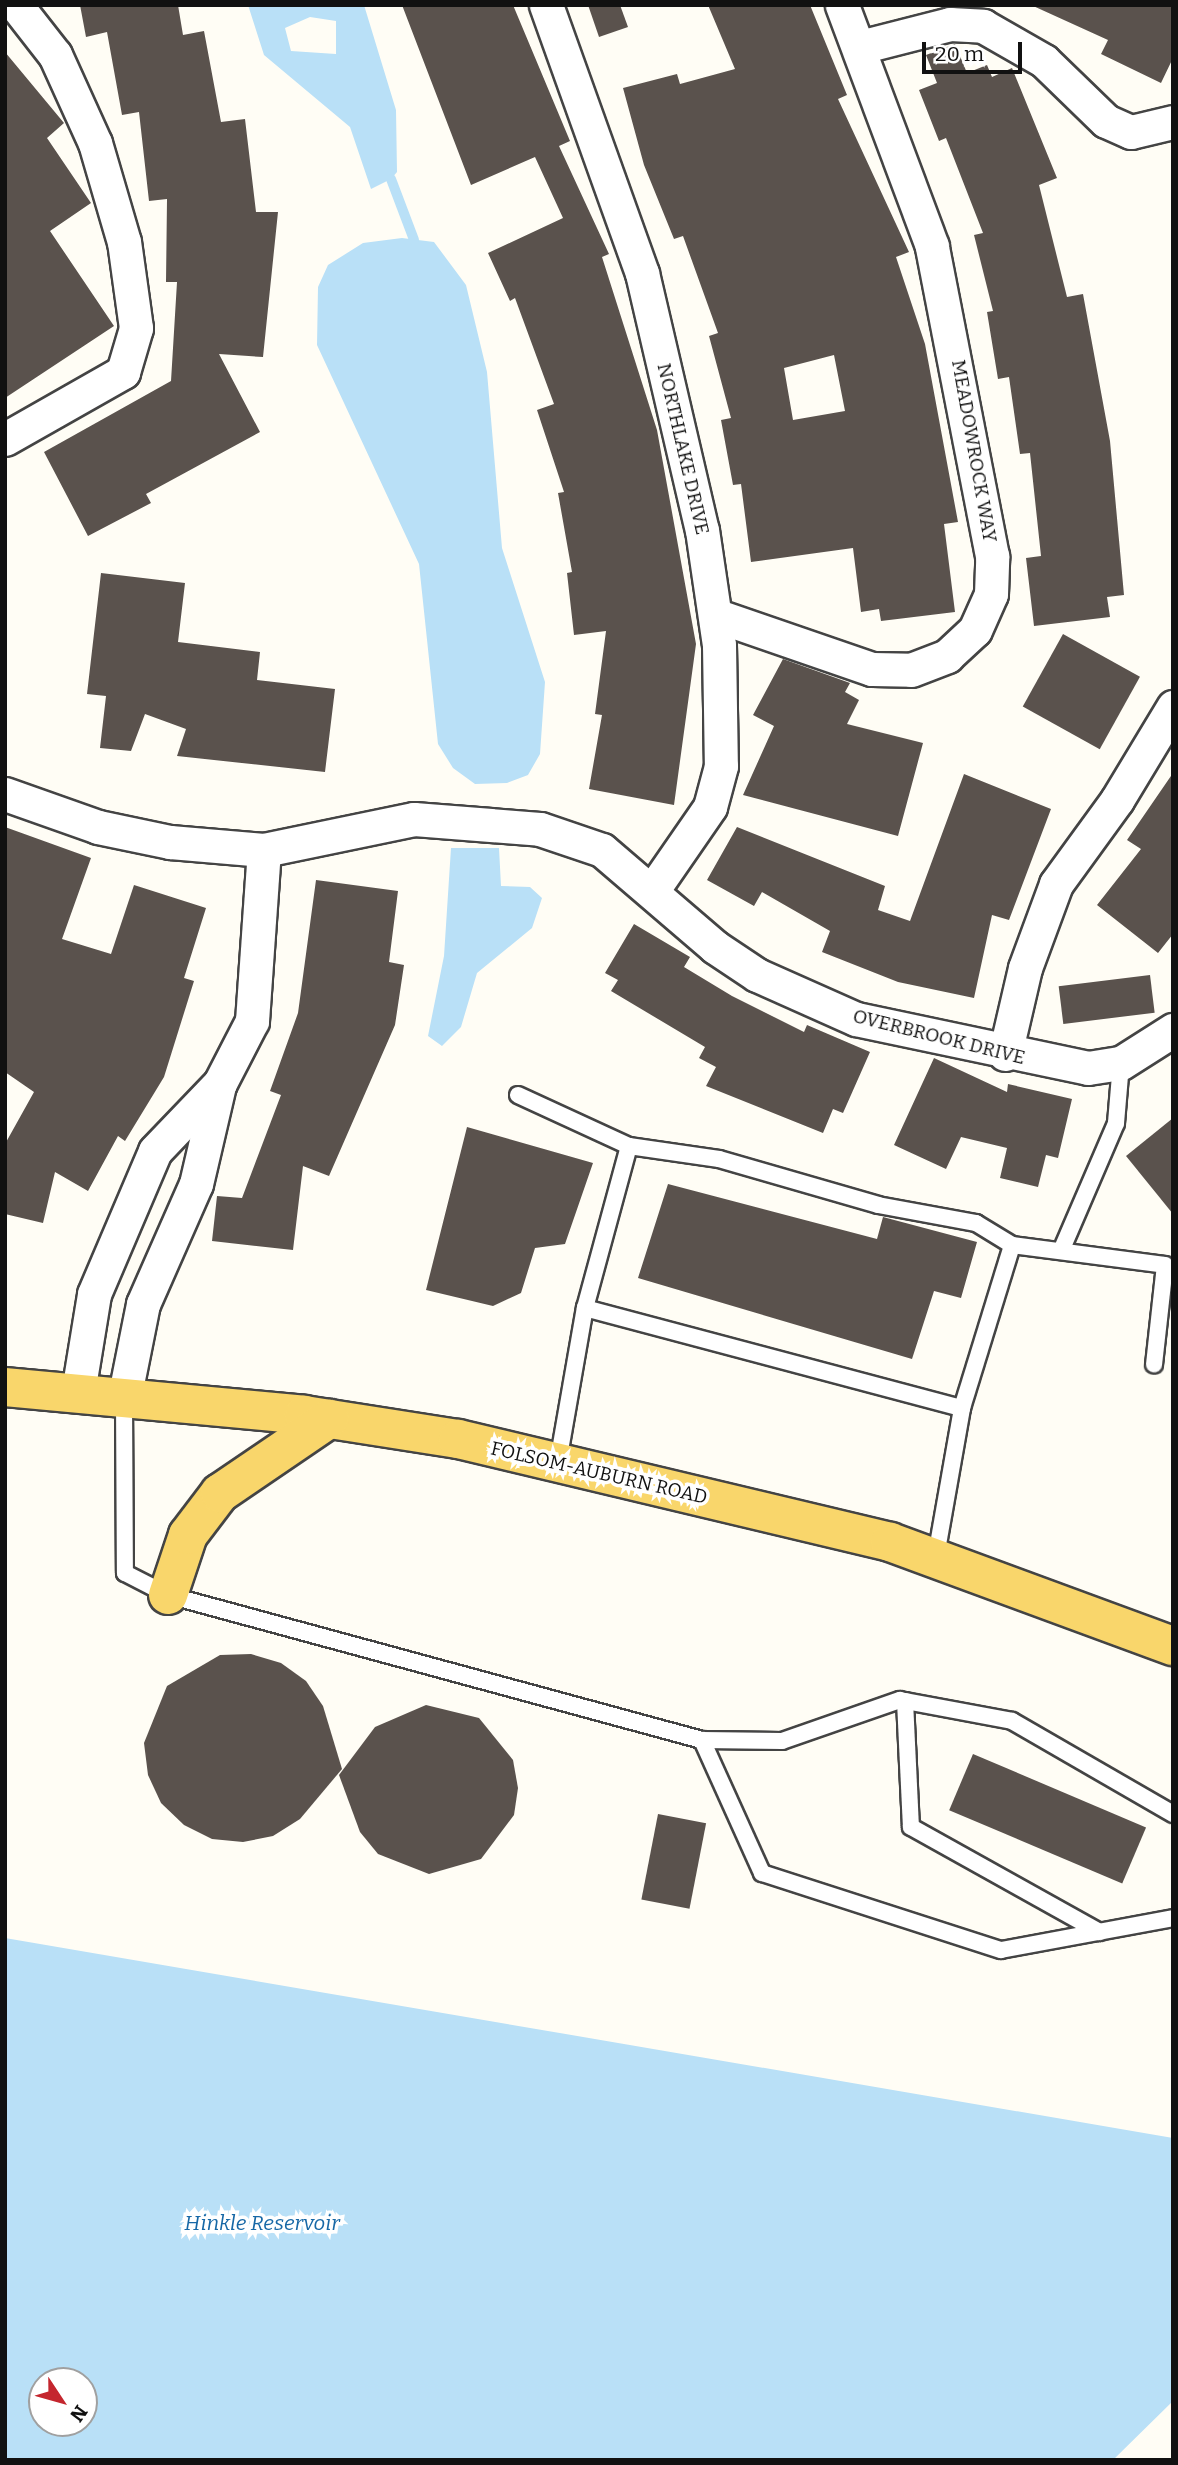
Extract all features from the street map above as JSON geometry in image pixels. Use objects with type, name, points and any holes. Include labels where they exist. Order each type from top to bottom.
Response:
[{"type":"main road","name":"FOLSOM-AUBURN ROAD","points":[[5,1387],[78,1392],[329,1419],[558,1462],[936,1556],[1173,1646]]},
{"type":"main road","points":[[168,1595],[188,1535],[219,1493],[329,1419]]},
{"type":"street","points":[[5,439],[123,372],[136,328],[124,242],[95,143],[55,55],[16,5]]},
{"type":"street","name":"NORTHLAKE DRIVE","points":[[546,5],[642,273],[688,463],[715,615],[721,766],[710,807],[652,891]]},
{"type":"street","name":"MEADOWROCK WAY","points":[[715,615],[872,669],[911,670],[957,648],[975,630],[991,594],[992,556],[979,474],[932,246],[842,5]]},
{"type":"street","points":[[859,47],[950,24],[984,26],[1044,61],[1106,121],[1131,132],[1173,122]]},
{"type":"street","points":[[1005,1054],[1028,956],[1056,884],[1117,800],[1173,707]]},
{"type":"street","name":"OVERBROOK DRIVE","points":[[5,794],[110,830],[264,850],[414,819],[540,829],[602,850],[715,947],[804,999],[856,1019],[1005,1054],[1088,1068],[1121,1063],[1173,1030]]},
{"type":"street","points":[[124,1399],[143,1304],[196,1184],[220,1083],[253,1021],[264,850]]},
{"type":"street","points":[[78,1392],[94,1294],[155,1151],[220,1083]]},
{"type":"lane","points":[[1061,1251],[1116,1123],[1121,1063]]},
{"type":"lane","points":[[518,1096],[629,1146],[719,1159],[878,1205],[976,1223],[1012,1245],[1165,1265],[1154,1364]]},
{"type":"lane","points":[[558,1462],[585,1307],[629,1146]]},
{"type":"lane","points":[[936,1556],[962,1408],[1012,1245]]},
{"type":"lane","points":[[585,1307],[962,1408]]},
{"type":"lane","points":[[124,1399],[125,1573],[168,1595],[702,1740],[782,1741],[905,1701],[1012,1720],[1173,1814]]},
{"type":"lane","points":[[905,1701],[911,1827],[1100,1932]]},
{"type":"lane","points":[[702,1740],[762,1873],[1001,1950],[1173,1918]]},
{"type":"water","points":[[248,5],[364,5],[396,110],[397,172],[391,179],[371,189],[350,127],[264,55]],"holes":[[[310,17],[336,21],[336,54],[291,51],[285,28]]]},
{"type":"water","points":[[402,238],[434,242],[466,285],[487,372],[502,548],[545,682],[540,754],[528,775],[507,783],[475,784],[453,768],[438,744],[419,564],[317,345],[318,287],[328,265],[363,243]]},
{"type":"water","points":[[451,848],[499,848],[501,886],[530,887],[542,898],[532,928],[477,973],[461,1027],[442,1046],[428,1036],[444,956]]},
{"type":"water","name":"Hinkle Reservoir","points":[[5,1938],[1173,2138],[1173,2401],[1113,2460],[5,2460]]},
{"type":"building","points":[[80,5],[178,5],[183,35],[204,31],[221,122],[245,119],[256,212],[278,212],[263,357],[219,354],[260,432],[146,494],[151,503],[88,536],[44,452],[171,381],[177,282],[166,282],[167,199],[149,201],[139,112],[122,115],[107,32],[86,37]]},
{"type":"building","points":[[402,5],[513,5],[570,141],[559,146],[609,254],[602,257],[657,430],[696,644],[674,805],[589,789],[602,715],[595,714],[606,631],[574,635],[567,573],[572,572],[558,493],[564,492],[537,410],[554,404],[515,298],[510,301],[488,253],[563,218],[535,157],[471,185]]},
{"type":"building","points":[[588,5],[620,5],[628,27],[599,37]]},
{"type":"building","points":[[708,5],[810,5],[847,95],[838,99],[909,252],[896,257],[925,344],[958,522],[944,524],[955,612],[881,621],[879,609],[861,612],[853,548],[751,562],[741,484],[733,485],[721,420],[731,418],[709,336],[718,333],[683,236],[674,239],[644,165],[623,88],[677,74],[680,84],[735,69]],"holes":[[[834,355],[845,411],[793,420],[784,368]]]},
{"type":"building","points":[[1031,5],[1173,5],[1173,58],[1161,83],[1101,54],[1108,40]]},
{"type":"building","points":[[955,44],[967,73],[987,65],[992,77],[1012,68],[1057,178],[1039,185],[1067,297],[1083,294],[1110,441],[1124,595],[1107,597],[1110,617],[1034,626],[1026,558],[1041,556],[1030,453],[1020,454],[1009,377],[998,379],[987,312],[993,311],[974,235],[983,233],[946,138],[939,141],[919,90],[937,83],[926,55]]},
{"type":"building","points":[[5,52],[64,123],[47,138],[91,203],[50,231],[114,326],[5,398]]},
{"type":"building","points":[[101,573],[185,583],[178,642],[260,652],[257,680],[335,689],[325,772],[177,756],[186,729],[145,714],[131,751],[100,748],[106,696],[87,694]]},
{"type":"building","points":[[1063,634],[1140,677],[1100,749],[1023,707]]},
{"type":"building","points":[[783,659],[850,683],[845,692],[859,700],[847,724],[923,743],[898,836],[743,795],[774,726],[753,715]]},
{"type":"building","points":[[1173,773],[1173,934],[1158,953],[1097,905],[1141,849],[1127,840]]},
{"type":"building","points":[[964,774],[1051,809],[1009,920],[992,915],[974,998],[898,982],[822,952],[830,931],[762,892],[754,906],[707,880],[737,827],[885,886],[878,910],[910,921]]},
{"type":"building","points":[[5,827],[91,858],[62,939],[111,954],[134,885],[206,908],[184,978],[194,981],[164,1077],[125,1141],[118,1136],[88,1191],[55,1172],[43,1223],[5,1214],[5,1144],[34,1092],[5,1072]]},
{"type":"building","points":[[316,880],[398,891],[389,962],[404,965],[395,1025],[329,1176],[303,1166],[293,1250],[212,1241],[217,1196],[242,1198],[281,1095],[270,1091],[298,1013]]},
{"type":"building","points":[[634,924],[690,957],[684,967],[732,996],[804,1032],[807,1025],[870,1052],[843,1113],[833,1109],[823,1133],[706,1086],[716,1067],[699,1058],[705,1047],[611,991],[618,980],[605,973]]},
{"type":"building","points":[[1150,975],[1155,1013],[1063,1024],[1059,986]]},
{"type":"building","points":[[934,1058],[1007,1092],[1008,1084],[1072,1099],[1058,1158],[1046,1155],[1038,1187],[1000,1178],[1007,1148],[961,1137],[946,1169],[894,1145]]},
{"type":"building","points":[[1173,1118],[1173,1214],[1126,1156]]},
{"type":"building","points":[[467,1127],[593,1163],[565,1244],[535,1248],[521,1293],[493,1306],[426,1290]]},
{"type":"building","points":[[668,1184],[877,1239],[883,1217],[977,1242],[961,1298],[934,1291],[912,1359],[638,1278]]},
{"type":"building","points":[[251,1654],[281,1663],[306,1681],[323,1706],[342,1769],[300,1819],[273,1836],[243,1842],[212,1839],[184,1825],[161,1803],[148,1775],[144,1743],[167,1686],[220,1655]]},
{"type":"building","points":[[426,1705],[479,1718],[513,1760],[518,1788],[514,1815],[481,1859],[429,1874],[378,1854],[360,1832],[339,1775],[375,1727]]},
{"type":"building","points":[[973,1754],[1146,1827],[1122,1884],[949,1810]]},
{"type":"building","points":[[658,1814],[706,1823],[689,1909],[641,1899]]},
{"type":"waterway","points":[[391,179],[414,240]]}]
